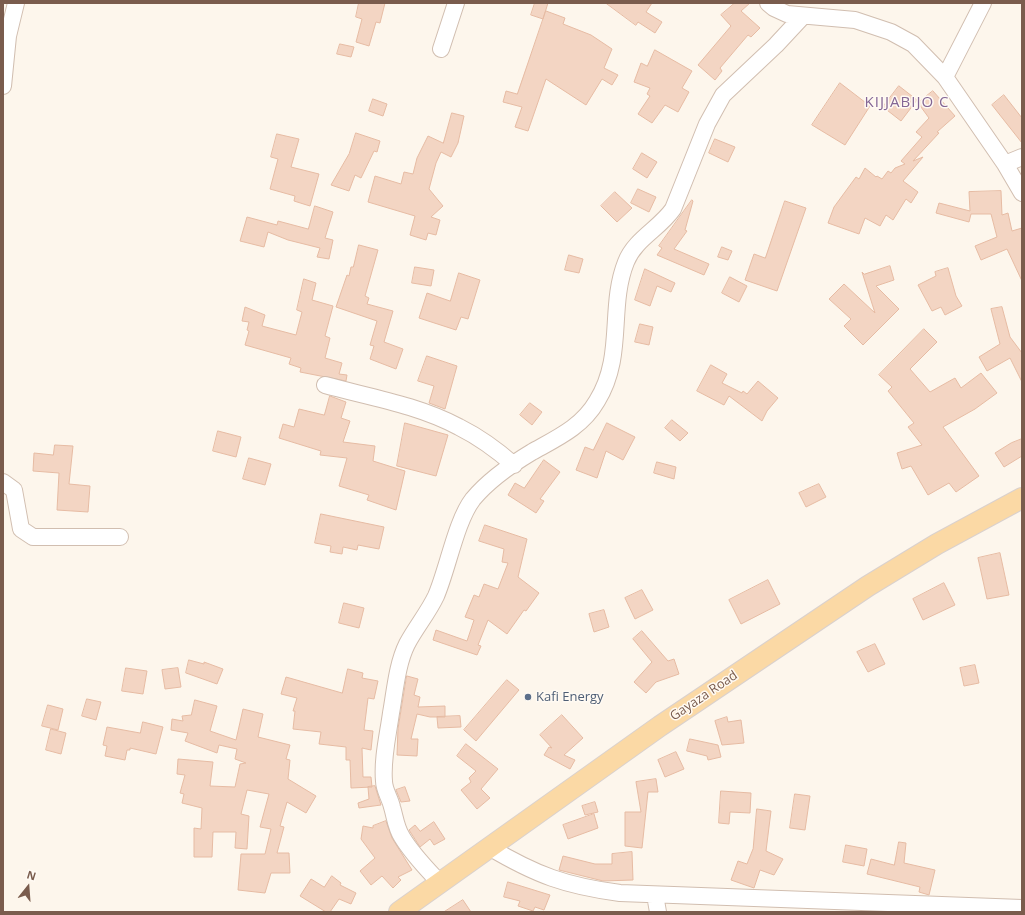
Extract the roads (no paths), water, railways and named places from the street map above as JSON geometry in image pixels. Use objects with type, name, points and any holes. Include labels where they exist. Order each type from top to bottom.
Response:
[{"type":"main road","name":"Gayaza Road","points":[[399,912],[654,730],[868,586],[937,544],[1022,498]]},
{"type":"street","points":[[3,86],[8,36],[16,3]]},
{"type":"street","points":[[441,49],[456,3]]},
{"type":"street","points":[[768,3],[780,11],[803,16],[855,20],[891,32],[913,44],[945,77],[1005,164],[1022,193]]},
{"type":"street","points":[[945,77],[983,3]]},
{"type":"street","points":[[440,883],[401,837],[384,781],[385,751],[396,683],[407,644],[428,611],[436,594],[464,515],[473,499],[503,472],[571,430],[585,418],[597,402],[605,386],[614,358],[619,291],[625,265],[630,253],[637,244],[666,218],[673,209],[707,124],[723,95],[776,45],[803,16]]},
{"type":"street","points":[[1005,164],[1022,156]]},
{"type":"street","points":[[325,384],[439,418],[458,426],[483,441],[514,465]]},
{"type":"street","points":[[3,482],[14,490],[21,529],[33,537],[120,537]]},
{"type":"street","points":[[489,847],[519,865],[552,879],[586,888],[655,895],[833,907],[1022,908]]},
{"type":"street","points":[[655,895],[658,912]]},
{"type":"place","name":"Kafi Energy","points":[[528,697]]},
{"type":"district","name":"KIJJABIJO C","points":[[907,103]]}]
